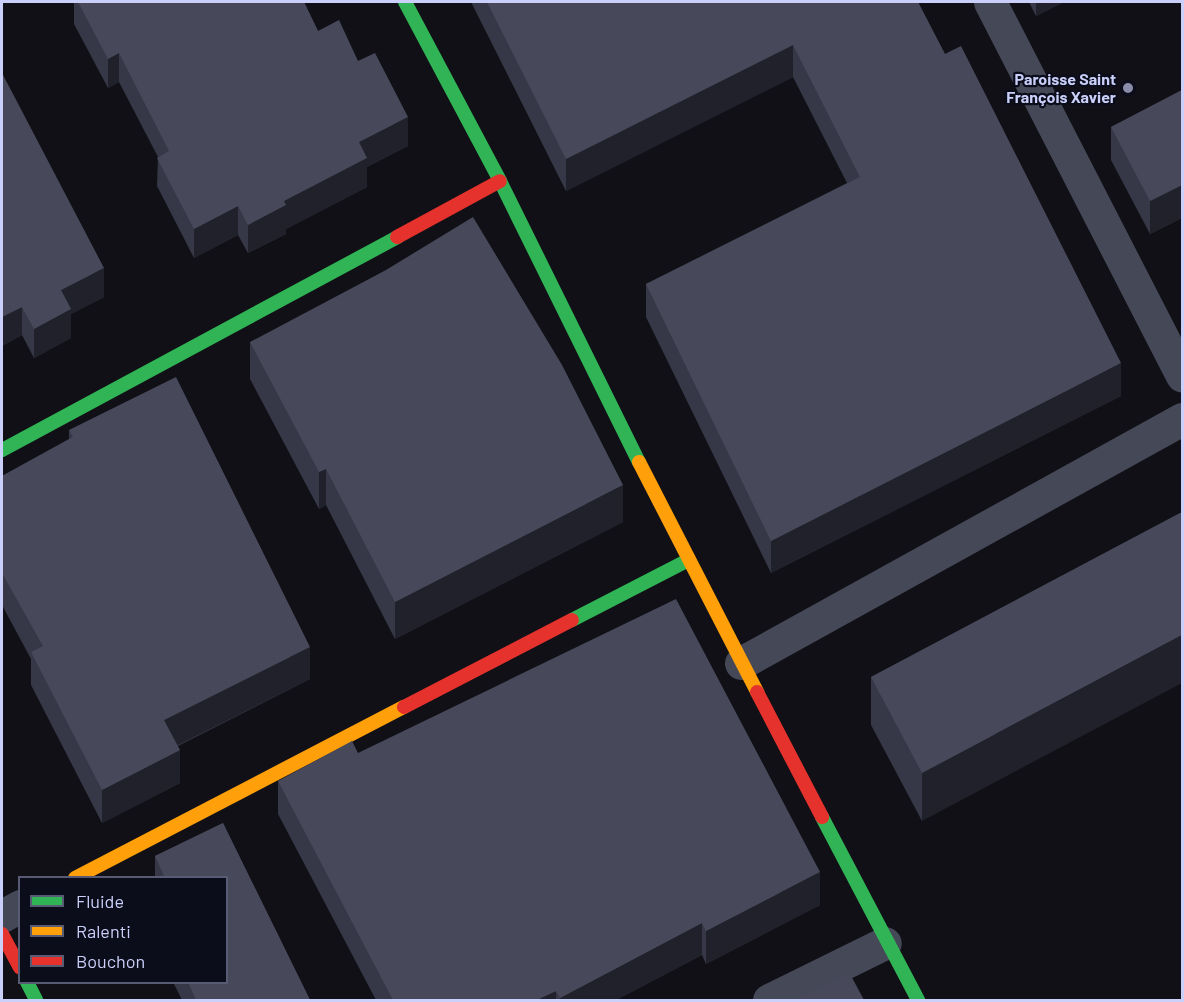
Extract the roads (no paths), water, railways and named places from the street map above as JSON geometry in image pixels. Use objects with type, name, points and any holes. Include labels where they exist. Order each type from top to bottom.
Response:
[{"type":"street","points":[[405,2],[500,181],[688,560],[885,943],[918,1000]]},
{"type":"street","points":[[990,2],[1182,375]]},
{"type":"street","points":[[2,450],[500,181]]},
{"type":"street","points":[[741,663],[1182,419]]},
{"type":"street","points":[[79,876],[688,560]]},
{"type":"street","points":[[2,916],[18,907]]},
{"type":"street","points":[[2,934],[18,964]]},
{"type":"street","points":[[769,1000],[885,943]]},
{"type":"street","points":[[28,984],[36,1000]]},
{"type":"place","name":"Paroisse Saint François Xavier","points":[[1128,88]]}]
